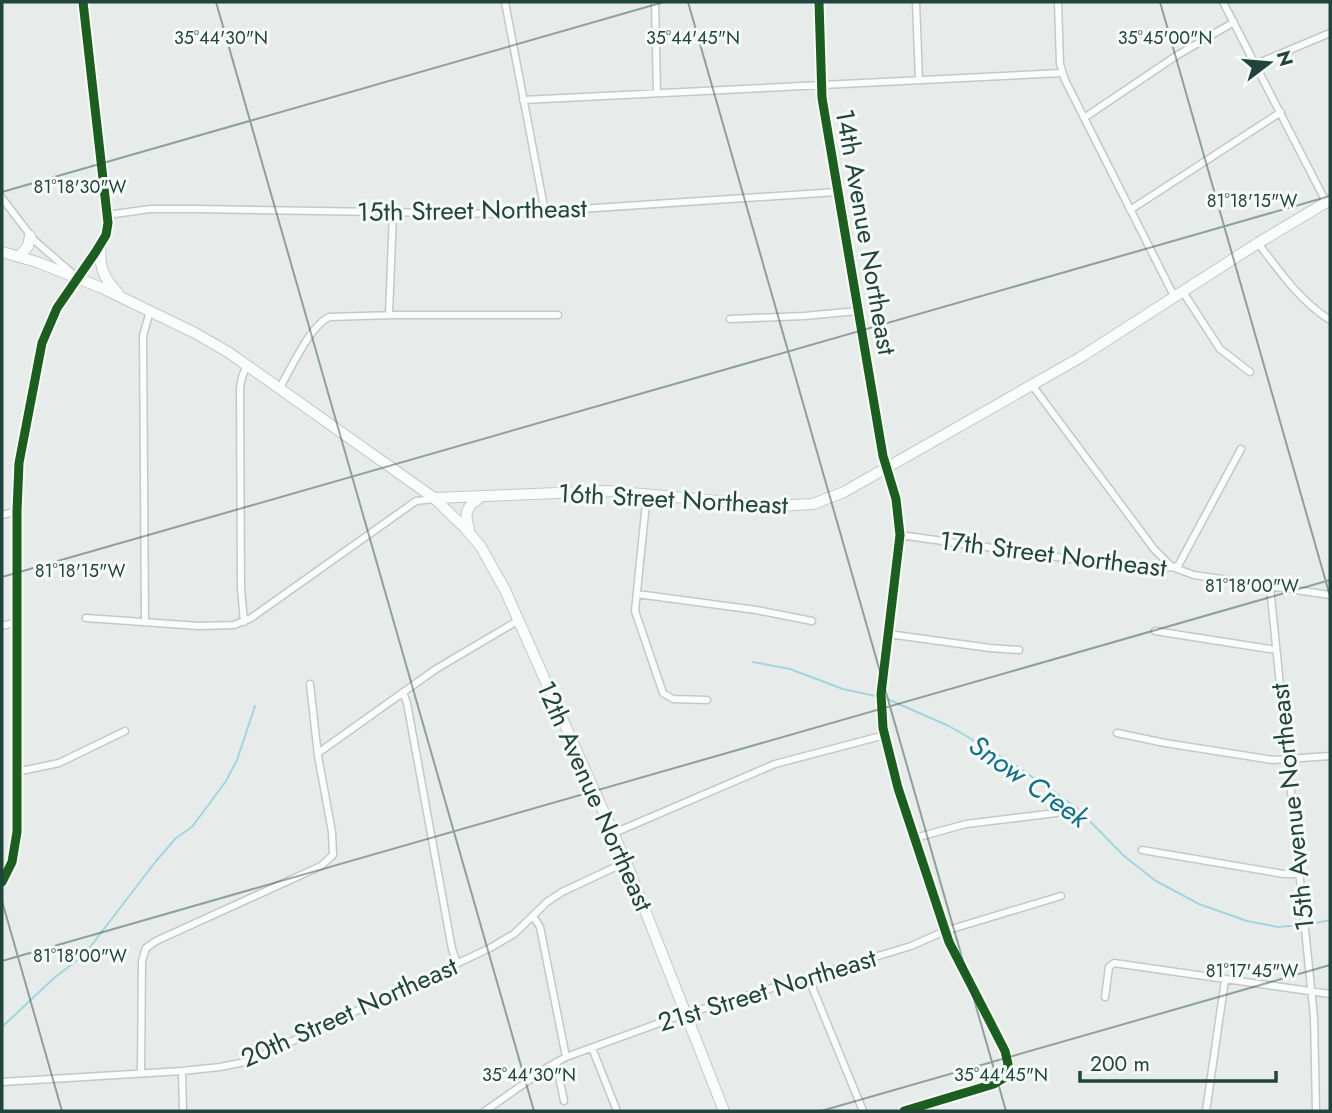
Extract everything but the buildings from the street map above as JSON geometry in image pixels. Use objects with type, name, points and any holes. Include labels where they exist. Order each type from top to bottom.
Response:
[{"type":"main road","name":"16th Street Northeast","points":[[435,498],[583,491],[647,493],[756,505],[797,506],[834,497],[1103,344],[1258,243],[1328,201]]},
{"type":"main road","points":[[19,257],[28,246],[30,236]]},
{"type":"main road","points":[[101,243],[99,255],[105,276],[124,298]]},
{"type":"main road","points":[[2,252],[78,277],[208,340],[435,498]]},
{"type":"main road","points":[[471,535],[466,517],[467,509],[471,503],[484,496]]},
{"type":"main road","name":"12th Avenue Northeast","points":[[435,498],[471,535],[493,566],[519,620],[614,833],[724,1111]]},
{"type":"street","points":[[2,882],[12,862],[16,841],[19,463],[42,343],[57,308],[107,231],[83,2]]},
{"type":"street","points":[[505,2],[545,212]]},
{"type":"street","points":[[654,2],[657,93]]},
{"type":"street","name":"14th Avenue Northeast","points":[[819,2],[822,85],[837,192],[883,456],[896,499],[900,535],[881,694],[885,735],[945,931],[1005,1051],[1008,1064],[1004,1078],[994,1084],[904,1111]]},
{"type":"street","points":[[916,2],[919,80]]},
{"type":"street","points":[[1058,2],[1062,73],[1130,210],[1179,295],[1220,349],[1250,372]]},
{"type":"street","points":[[1223,2],[1328,201]]},
{"type":"street","points":[[1084,118],[1176,56],[1234,22]]},
{"type":"street","points":[[1256,64],[1330,33]]},
{"type":"street","points":[[523,100],[1062,73]]},
{"type":"street","points":[[1130,210],[1281,112]]},
{"type":"street","name":"15th Street Northeast","points":[[107,215],[150,209],[506,214],[837,192]]},
{"type":"street","points":[[2,198],[30,236],[78,277]]},
{"type":"street","points":[[389,315],[393,213]]},
{"type":"street","points":[[1258,243],[1291,287],[1330,320]]},
{"type":"street","points":[[145,621],[143,336],[150,311]]},
{"type":"street","points":[[730,319],[858,311]]},
{"type":"street","points":[[279,389],[312,333],[323,320],[335,316],[558,315]]},
{"type":"street","points":[[244,622],[240,589],[240,388],[247,366]]},
{"type":"street","points":[[1032,386],[1154,549],[1172,567],[1178,566],[1241,449]]},
{"type":"street","points":[[647,493],[637,619],[662,691],[670,699],[707,700]]},
{"type":"street","points":[[86,618],[199,626],[234,625],[244,622],[416,501],[435,498]]},
{"type":"street","points":[[2,515],[17,511]]},
{"type":"street","name":"17th Street Northeast","points":[[900,535],[1149,569],[1172,567],[1194,575],[1330,596]]},
{"type":"street","name":"15th Avenue Northeast","points":[[1270,587],[1312,992],[1316,1111]]},
{"type":"street","points":[[637,594],[756,610],[812,621]]},
{"type":"street","points":[[318,754],[463,651],[519,620]]},
{"type":"street","points":[[2,626],[17,622]]},
{"type":"street","points":[[1155,631],[1276,650]]},
{"type":"street","points":[[888,634],[1018,650]]},
{"type":"street","points":[[141,1072],[142,961],[145,950],[156,941],[321,866],[331,858],[334,851],[332,832],[318,754],[310,684]]},
{"type":"street","points":[[403,692],[452,949],[457,963]]},
{"type":"street","points":[[16,772],[59,763],[125,731]]},
{"type":"street","points":[[1117,733],[1165,743],[1287,760],[1330,756]]},
{"type":"street","points":[[614,833],[775,764],[885,735]]},
{"type":"street","points":[[915,838],[965,824],[1056,813]]},
{"type":"street","points":[[1142,850],[1284,874],[1299,874]]},
{"type":"street","name":"20th Street Northeast","points":[[2,1082],[182,1071],[238,1064],[266,1055],[506,939],[562,892],[626,862]]},
{"type":"street","name":"21st Street Northeast","points":[[485,1111],[566,1057],[686,1014],[911,946],[945,931],[1061,897]]},
{"type":"street","points":[[533,916],[540,927],[566,1057]]},
{"type":"street","points":[[1105,997],[1109,967],[1114,963],[1330,994]]},
{"type":"street","points":[[808,977],[863,1111]]},
{"type":"street","points":[[1206,1111],[1225,980]]},
{"type":"street","points":[[592,1048],[617,1111]]},
{"type":"street","points":[[556,1062],[564,1101]]},
{"type":"street","points":[[182,1071],[183,1111]]},
{"type":"waterway","name":"Snow Creek","points":[[753,662],[790,669],[843,689],[880,697]]},
{"type":"waterway","name":"Snow Creek","points":[[885,698],[949,726],[1009,761],[1077,808],[1124,856],[1156,881],[1199,904],[1247,921],[1278,927],[1301,925]]},
{"type":"waterway","points":[[2,1027],[54,978],[84,955],[156,861],[176,838],[192,827],[226,781],[237,760],[255,706]]},
{"type":"waterway","name":"Snow Creek","points":[[1307,925],[1330,920]]},
{"type":"cycle path","points":[[2,882],[12,862],[17,832],[19,463],[42,343],[57,308],[106,235],[108,223],[83,2]]},
{"type":"cycle path","points":[[819,2],[822,98],[883,456],[896,499],[900,535],[881,694],[883,728],[898,788],[949,942],[1005,1051],[1008,1064],[1004,1078],[994,1084],[904,1111]]}]
